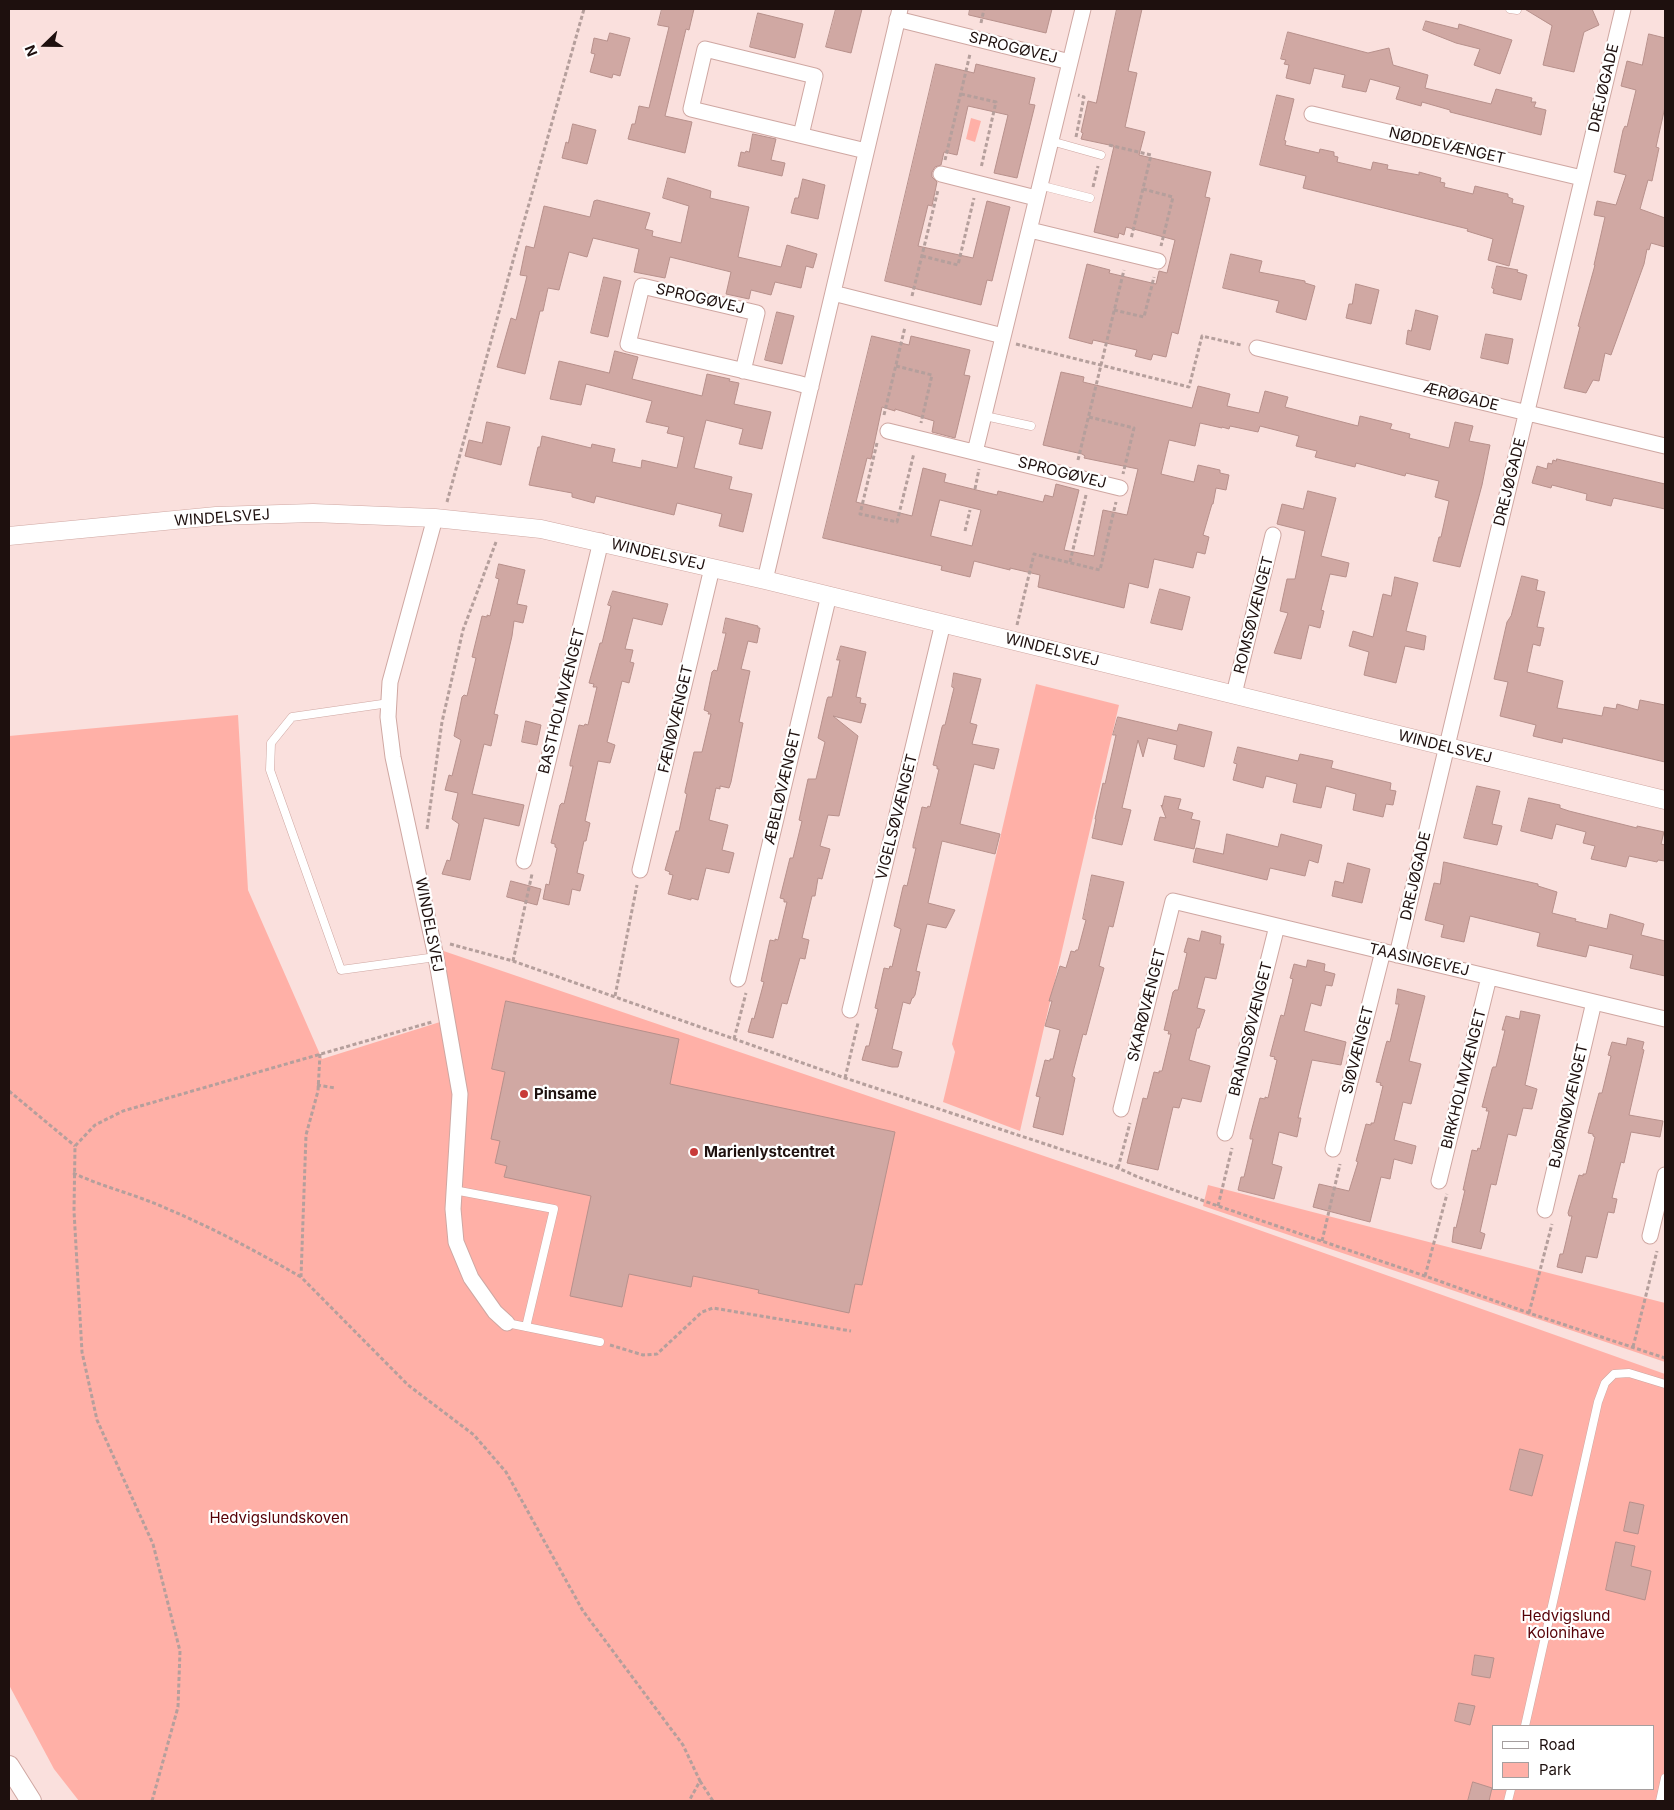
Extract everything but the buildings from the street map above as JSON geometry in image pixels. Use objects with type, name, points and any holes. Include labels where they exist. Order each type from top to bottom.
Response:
[{"type":"main road","points":[[9,1766],[31,1801]]},
{"type":"street","name":"SPROGØVEJ","points":[[975,452],[1083,9]]},
{"type":"street","name":"DREJØGADE","points":[[1390,953],[1446,747],[1622,9]]},
{"type":"street","name":"SPROGØVEJ","points":[[765,580],[898,14],[1070,62]]},
{"type":"street","points":[[801,135],[815,76],[705,50],[691,109],[866,151]]},
{"type":"street","name":"NØDDEVÆNGET","points":[[1312,114],[1582,178]]},
{"type":"street","points":[[942,174],[1038,192]]},
{"type":"street","points":[[1030,230],[1158,261]]},
{"type":"street","name":"SPROGØVEJ","points":[[743,371],[757,313],[642,286],[628,344],[743,371],[811,386]]},
{"type":"street","points":[[833,293],[1003,336]]},
{"type":"street","name":"ÆRØGADE","points":[[1257,348],[1665,446]]},
{"type":"street","name":"SPROGØVEJ","points":[[888,431],[1120,488]]},
{"type":"street","name":"WINDELSVEJ","points":[[9,536],[225,516],[313,512],[439,518],[541,529],[601,541],[829,595],[1665,800]]},
{"type":"street","name":"WINDELSVEJ","points":[[439,518],[390,682],[388,717],[393,757],[436,957],[460,1094],[453,1209],[456,1242],[471,1278],[496,1312],[507,1323]]},
{"type":"street","name":"ROMSØVÆNGET","points":[[1234,694],[1273,535]]},
{"type":"street","name":"BASTHOLMVÆNGET","points":[[524,861],[601,541]]},
{"type":"street","name":"FÆNØVÆNGET","points":[[640,870],[712,568]]},
{"type":"street","name":"ÆBELØVÆNGET","points":[[738,979],[829,595]]},
{"type":"street","name":"VIGELSØVÆNGET","points":[[850,1010],[943,624]]},
{"type":"street","name":"TAASINGEVEJ","points":[[1173,901],[1665,1019]]},
{"type":"street","name":"SKARØVÆNGET","points":[[1121,1109],[1173,901]]},
{"type":"street","name":"BRANDSØVÆNGET","points":[[1225,1133],[1277,926]]},
{"type":"street","name":"SIØVÆNGET","points":[[1333,1149],[1390,953]]},
{"type":"street","name":"BIRKHOLMVÆNGET","points":[[1439,1181],[1489,977]]},
{"type":"street","name":"BJØRNØVÆNGET","points":[[1545,1210],[1594,1002]]},
{"type":"street","points":[[1650,1236],[1665,1175]]},
{"type":"lane","points":[[1052,136],[1101,155]]},
{"type":"lane","points":[[1038,192],[1090,198]]},
{"type":"lane","points":[[985,416],[1031,426]]},
{"type":"lane","points":[[389,703],[292,717],[270,743],[270,770],[342,970],[436,957]]},
{"type":"lane","points":[[454,1190],[554,1209],[526,1327]]},
{"type":"lane","points":[[507,1323],[600,1342]]},
{"type":"lane","points":[[1525,1725],[1598,1402],[1605,1383],[1614,1374],[1629,1373],[1665,1384]]},
{"type":"lane","points":[[1660,1801],[1665,1778]]},
{"type":"path","points":[[439,518],[584,9]]},
{"type":"path","points":[[1052,136],[1085,139]]},
{"type":"path","points":[[1070,562],[1089,417],[1151,155],[1103,144],[1090,198]]},
{"type":"path","points":[[1003,336],[1011,343],[1189,387],[1202,336],[1257,348]]},
{"type":"path","points":[[1014,640],[1034,554],[1100,570],[1134,428],[1089,417]]},
{"type":"path","points":[[965,532],[970,510]]},
{"type":"path","points":[[426,835],[442,722],[463,630],[502,525]]},
{"type":"path","points":[[513,961],[533,868],[524,861]]},
{"type":"path","points":[[615,997],[640,870]]},
{"type":"path","points":[[432,939],[513,961],[845,1078],[1118,1168],[1218,1206],[1665,1358]]},
{"type":"path","points":[[734,1038],[748,983],[738,979]]},
{"type":"path","points":[[845,1078],[860,1016],[850,1010]]},
{"type":"path","points":[[152,1801],[178,1707],[180,1651],[153,1544],[97,1420],[82,1352],[75,1239],[73,1173],[75,1146],[95,1125],[123,1111],[447,1018]]},
{"type":"path","points":[[301,1277],[306,1135],[318,1085],[320,1054]]},
{"type":"path","points":[[318,1085],[335,1088]]},
{"type":"path","points":[[9,1090],[75,1146]]},
{"type":"path","points":[[1118,1168],[1132,1112],[1121,1109]]},
{"type":"path","points":[[1218,1206],[1234,1138],[1225,1133]]},
{"type":"path","points":[[1322,1241],[1342,1160],[1333,1149]]},
{"type":"path","points":[[73,1173],[95,1183],[162,1206],[246,1245],[301,1277],[408,1385],[474,1434],[506,1472],[583,1611],[683,1745],[700,1781],[713,1801]]},
{"type":"path","points":[[1425,1276],[1449,1187],[1439,1181]]},
{"type":"path","points":[[1529,1313],[1554,1214],[1545,1210]]},
{"type":"path","points":[[1633,1347],[1660,1240],[1650,1236]]},
{"type":"path","points":[[600,1342],[643,1355],[657,1354],[702,1312],[713,1308],[851,1331]]},
{"type":"path","points":[[689,1801],[700,1781]]},
{"type":"green space","points":[[971,118],[981,121],[975,142],[966,139]]},
{"type":"green space","points":[[1036,684],[1119,705],[1020,1131],[943,1102],[955,1052],[952,1044]]},
{"type":"green space","points":[[238,715],[248,890],[322,1059],[440,1022],[426,945],[1214,1214],[1665,1374],[1665,1801],[79,1801],[54,1769],[9,1685],[9,736]]},
{"type":"green space","points":[[1208,1185],[1665,1303],[1665,1362],[1203,1206]]},
{"type":"place","name":"Pinsame","points":[[524,1094]]},
{"type":"place","name":"Marienlystcentret","points":[[694,1152]]},
{"type":"park label","name":"Hedvigslundskoven","points":[[279,1518]]},
{"type":"park label","name":"Hedvigslund Kolonihave","points":[[1566,1624]]}]
